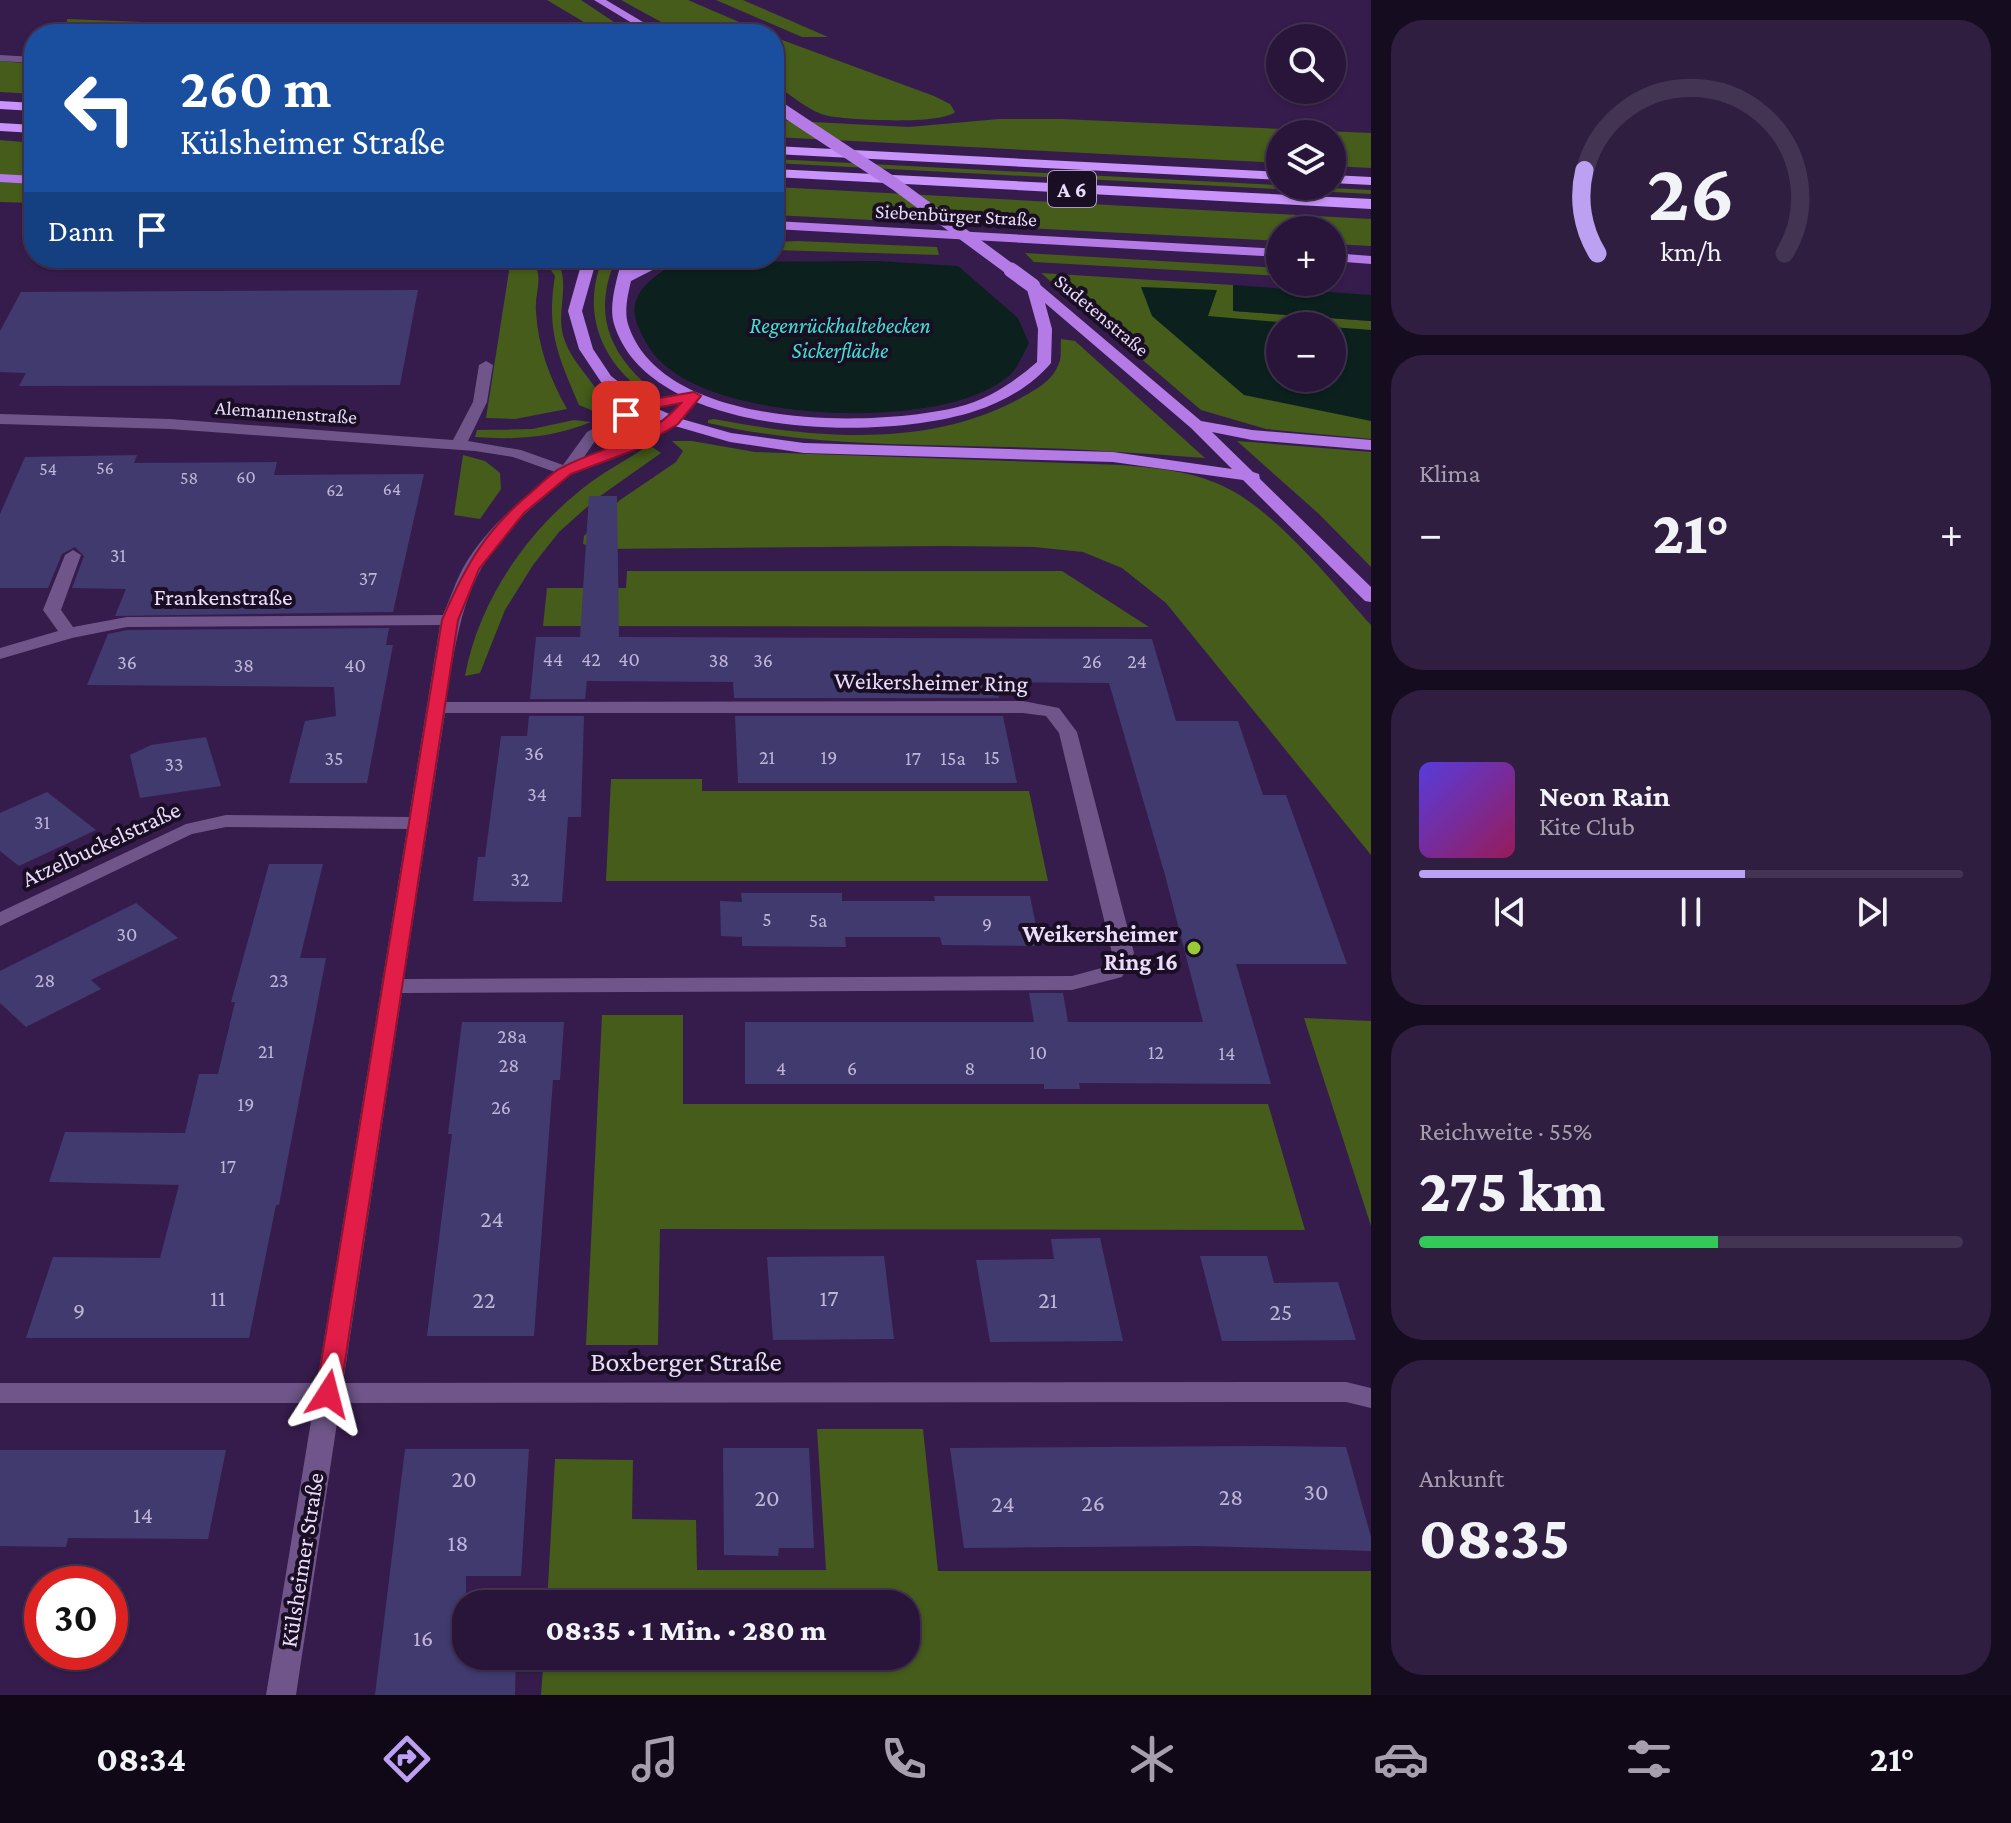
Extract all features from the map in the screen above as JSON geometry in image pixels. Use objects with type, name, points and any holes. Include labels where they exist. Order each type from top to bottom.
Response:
[{"type":"highway","points":[[0,105],[24,106]]},
{"type":"highway","points":[[0,127],[24,128]]},
{"type":"highway","name":"A 6","points":[[784,151],[1266,175]]},
{"type":"highway","name":"A 6","points":[[784,174],[1371,204]]},
{"type":"highway","points":[[1346,180],[1371,181]]},
{"type":"main road","points":[[599,0],[641,24]]},
{"type":"main road","name":"Sudetenstraße","points":[[784,111],[895,184],[1033,286],[1253,477],[1371,597]]},
{"type":"main road","points":[[0,178],[24,179]]},
{"type":"main road","name":"Siebenbürger Straße","points":[[784,226],[1266,252]]},
{"type":"main road","points":[[784,233],[833,228]]},
{"type":"main road","points":[[1346,256],[1371,257]]},
{"type":"main road","points":[[583,268],[575,311],[586,349],[606,379],[642,407],[673,421],[730,437],[804,448],[1113,457],[1253,477]]},
{"type":"main road","points":[[627,268],[621,322],[632,350],[656,375],[694,396],[744,412],[806,423],[889,422],[961,411],[1014,390],[1044,363],[1045,329],[1033,286]]},
{"type":"main road","points":[[625,279],[648,268]]},
{"type":"main road","points":[[1196,425],[1252,435],[1371,445]]},
{"type":"street","points":[[0,58],[24,59]]},
{"type":"street","points":[[459,444],[480,402],[486,365]]},
{"type":"street","name":"Külsheimer Straße","points":[[281,1695],[450,620],[471,569],[484,549],[518,510],[566,471],[592,435],[642,407],[694,396]]},
{"type":"street","name":"Külsheimer Straße","points":[[566,471],[627,448],[673,421],[694,396]]},
{"type":"street","name":"Alemannenstraße","points":[[0,419],[170,424],[459,444],[516,453],[566,471]]},
{"type":"street","points":[[69,633],[52,610],[73,555]]},
{"type":"street","name":"Frankenstraße","points":[[0,654],[69,633],[127,622],[450,620]]},
{"type":"street","name":"Weikersheimer Ring","points":[[393,986],[1072,983],[1114,972],[1123,953],[1068,732],[1052,712],[1023,707],[435,708]]},
{"type":"street","name":"Atzelbuckelstraße","points":[[0,920],[186,830],[226,821],[418,823]]},
{"type":"street","name":"Boxberger Straße","points":[[0,1393],[1346,1392],[1371,1398]]},
{"type":"green space","points":[[547,0],[581,0],[617,24],[587,24]]},
{"type":"green space","points":[[621,0],[688,0],[744,24],[665,24]]},
{"type":"green space","points":[[716,0],[743,0],[828,37],[802,37],[784,29],[784,24],[772,24]]},
{"type":"green space","points":[[67,19],[192,24],[67,24]]},
{"type":"green space","points":[[784,41],[934,96],[950,104],[955,112],[932,119],[855,119],[829,116],[808,107],[784,91]]},
{"type":"green space","points":[[0,61],[24,63],[24,93],[0,92]]},
{"type":"green space","points":[[999,119],[1062,119],[1266,128],[1266,162],[784,138],[784,121],[909,127]]},
{"type":"green space","points":[[1346,132],[1371,133],[1371,168],[1346,167]]},
{"type":"green space","points":[[0,140],[24,142],[24,203],[0,202]]},
{"type":"green space","points":[[784,160],[1266,185],[1266,189],[784,164]]},
{"type":"green space","points":[[784,188],[1315,216],[1266,216],[1266,240],[784,216]]},
{"type":"green space","points":[[1346,189],[1371,190],[1371,194],[1346,193]]},
{"type":"green space","points":[[1346,218],[1371,219],[1371,246],[1346,245]]},
{"type":"green space","points":[[784,242],[937,247],[939,255],[784,250]]},
{"type":"green space","points":[[1025,253],[1266,267],[1266,275],[1034,262]]},
{"type":"green space","points":[[509,268],[536,268],[539,338],[550,374],[567,409],[515,419],[486,418]]},
{"type":"green space","points":[[550,268],[560,268],[564,340],[603,400],[598,413],[579,405],[560,357],[552,312],[555,276]]},
{"type":"green space","points":[[600,268],[612,268],[606,295],[608,329],[623,360],[650,388],[640,389],[625,376],[604,346],[594,313]]},
{"type":"green space","points":[[1041,273],[1233,285],[1234,311],[1266,313],[1266,392],[1346,392],[1346,319],[1371,321],[1371,439],[1266,429],[1201,410]]},
{"type":"green space","points":[[1061,339],[1075,341],[1205,458],[819,440],[708,423],[708,420],[714,419],[791,431],[870,435],[947,426],[984,415],[1043,384],[1059,363]]},
{"type":"green space","points":[[574,420],[591,422],[534,437],[475,437],[477,430],[532,429]]},
{"type":"green space","points":[[672,441],[692,441],[755,452],[1134,466],[1198,477],[1243,497],[1302,548],[1371,625],[1371,855],[1166,603],[1122,568],[1083,552],[1034,547],[942,546],[600,549],[583,544],[584,536],[620,500],[676,462],[683,451]]},
{"type":"green space","points":[[1237,441],[1371,452],[1371,567],[1319,514]]},
{"type":"green space","points":[[649,445],[661,453],[596,499],[559,532],[533,565],[505,610],[480,673],[465,676],[482,620],[510,567],[528,543],[568,500]]},
{"type":"green space","points":[[463,455],[485,461],[500,473],[501,489],[480,519],[454,515]]},
{"type":"green space","points":[[627,571],[1062,571],[1149,627],[543,626],[547,588],[626,588]]},
{"type":"green space","points":[[611,779],[702,779],[702,791],[1029,791],[1048,881],[606,881]]},
{"type":"green space","points":[[602,1015],[683,1015],[683,1104],[1268,1104],[1305,1230],[660,1229],[658,1345],[586,1345]]},
{"type":"green space","points":[[1304,1018],[1371,1021],[1371,1226]]},
{"type":"green space","points":[[817,1429],[923,1429],[938,1571],[1371,1571],[1371,1695],[541,1695],[543,1670],[920,1670],[920,1590],[548,1590],[555,1459],[633,1460],[632,1519],[696,1520],[697,1570],[826,1570]]},
{"type":"water","name":"Regenrückhaltebecken Sickerfläche","points":[[878,261],[958,266],[1018,318],[1029,343],[1010,375],[980,393],[940,405],[894,412],[844,413],[747,401],[706,389],[675,373],[662,363],[645,340],[638,326],[635,303],[646,285],[664,270],[784,268],[784,262]]},
{"type":"water","points":[[1233,285],[1266,287],[1266,296],[1371,295],[1371,321],[1346,319],[1346,312],[1233,311]]},
{"type":"water","points":[[1141,287],[1217,290],[1208,316],[1266,321],[1266,392],[1346,392],[1346,328],[1371,330],[1371,421],[1244,395],[1152,316]]},
{"type":"building","points":[[418,290],[400,385],[19,386],[26,373],[0,372],[0,331],[21,292]]},
{"type":"building","points":[[137,455],[134,463],[277,462],[274,475],[424,474],[393,612],[115,616],[126,589],[72,588],[84,556],[75,547],[62,554],[48,588],[0,588],[0,514],[25,457]]},
{"type":"building","points":[[589,496],[617,496],[619,637],[1152,639],[1176,721],[1238,721],[1263,795],[1286,795],[1347,964],[1236,964],[1271,1084],[1079,1083],[1080,1089],[1044,1089],[1044,1084],[745,1084],[745,1022],[1034,1022],[1029,993],[1063,993],[1068,1022],[1203,1022],[1165,875],[1109,683],[996,682],[999,698],[734,698],[733,682],[587,681],[585,699],[530,699],[536,637],[580,637]]},
{"type":"building","points":[[389,628],[386,645],[393,645],[367,783],[289,783],[305,721],[336,716],[334,687],[87,685],[108,634],[127,630]]},
{"type":"building","points":[[529,716],[584,716],[581,817],[568,817],[562,902],[473,901],[478,857],[485,857],[501,736],[527,736]]},
{"type":"building","points":[[735,716],[1003,716],[1017,783],[738,783]]},
{"type":"building","points":[[206,737],[221,786],[140,798],[130,755],[151,745]]},
{"type":"building","points":[[47,792],[96,830],[19,866],[0,851],[0,813]]},
{"type":"building","points":[[269,864],[323,864],[300,958],[326,958],[279,1205],[276,1205],[249,1338],[26,1338],[53,1257],[160,1258],[179,1185],[49,1182],[65,1132],[185,1133],[199,1074],[218,1074],[235,1002],[231,1002]]},
{"type":"building","points":[[741,893],[842,893],[842,901],[935,901],[934,896],[1030,896],[1040,946],[942,945],[940,937],[845,937],[846,947],[742,946],[742,937],[721,936],[720,901],[742,902]]},
{"type":"building","points":[[136,903],[178,938],[91,980],[101,989],[26,1027],[0,1003],[0,971]]},
{"type":"building","points":[[462,1022],[564,1022],[560,1080],[553,1080],[534,1336],[427,1336],[452,1134],[448,1134]]},
{"type":"building","points":[[1100,1238],[1123,1341],[990,1342],[976,1260],[1054,1259],[1051,1239]]},
{"type":"building","points":[[884,1256],[894,1339],[773,1340],[767,1257]]},
{"type":"building","points":[[1200,1256],[1267,1256],[1274,1283],[1338,1282],[1356,1340],[1222,1341]]},
{"type":"building","points":[[1346,1447],[1371,1537],[1371,1551],[1199,1546],[964,1548],[950,1448]]},
{"type":"building","points":[[723,1448],[809,1448],[814,1548],[779,1548],[778,1556],[724,1555]]},
{"type":"building","points":[[405,1449],[529,1449],[521,1576],[466,1576],[466,1590],[452,1590],[452,1670],[516,1670],[515,1695],[375,1695]]},
{"type":"building","points":[[0,1450],[226,1450],[208,1539],[68,1538],[66,1547],[0,1546]]},
{"type":"place","name":"Weikersheimer Ring 16","points":[[1194,948]]},
{"type":"route","points":[[328,1394],[450,620],[471,569],[518,510],[566,471],[627,448],[673,421],[694,396],[642,407],[626,415]]}]
